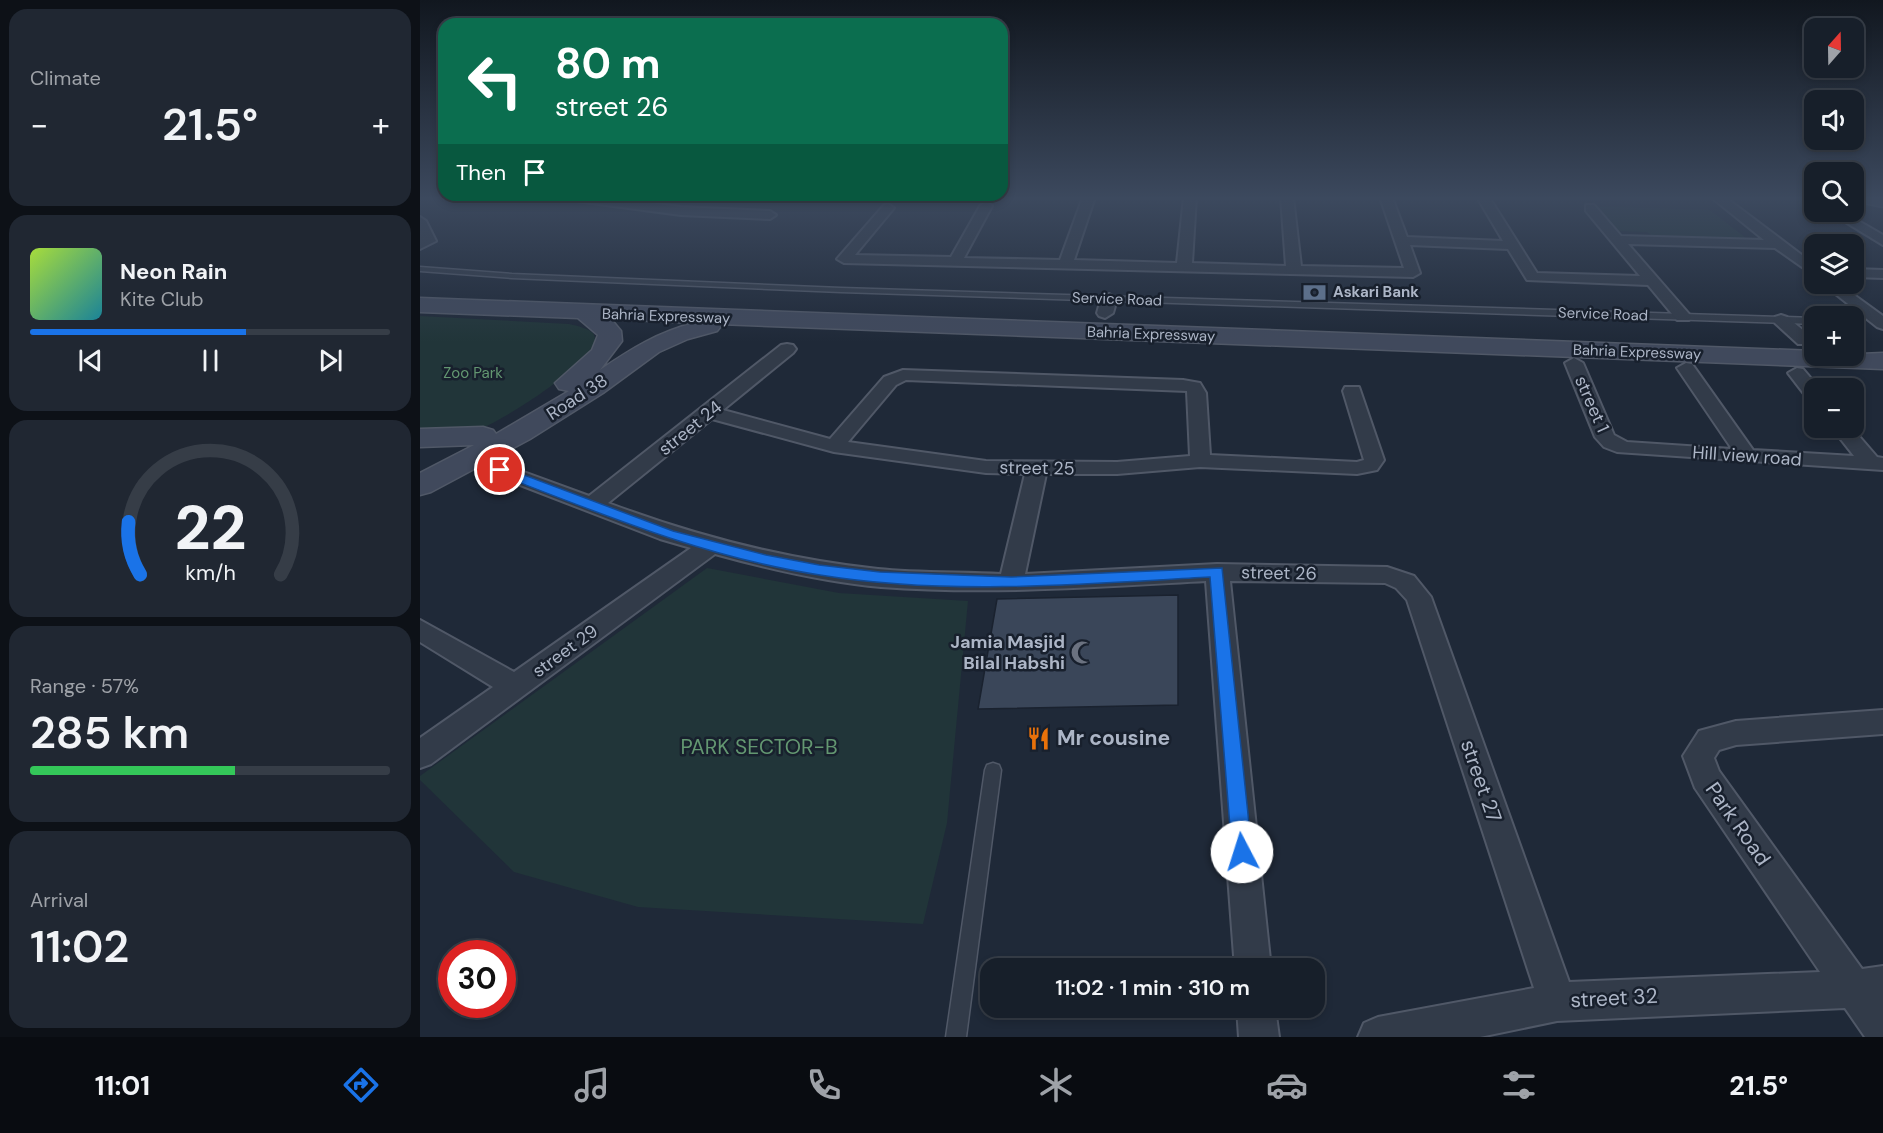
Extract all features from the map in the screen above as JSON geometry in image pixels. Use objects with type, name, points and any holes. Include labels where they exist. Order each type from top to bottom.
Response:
[{"type":"main road","name":"Bahria Expressway","points":[[420,285],[487,291],[660,298],[1107,306],[1318,330],[1883,361]]},
{"type":"main road","name":"Bahria Expressway","points":[[420,305],[737,319],[1318,330],[1804,334]]},
{"type":"main road","name":"Road 38","points":[[420,485],[569,383],[600,356],[611,337],[607,330],[586,313]]},
{"type":"main road","name":"Road 38","points":[[420,466],[477,448],[564,406],[650,347],[679,334],[737,319]]},
{"type":"main road","points":[[1864,342],[1883,343]]},
{"type":"main road","points":[[420,438],[477,448]]},
{"type":"street","points":[[856,245],[844,259],[1413,273],[1403,245]]},
{"type":"street","points":[[955,262],[964,245]]},
{"type":"street","points":[[1065,265],[1072,245]]},
{"type":"street","points":[[1184,268],[1186,245]]},
{"type":"street","points":[[1292,245],[1294,271]]},
{"type":"street","points":[[1512,245],[1530,275],[1535,278],[1653,281]]},
{"type":"street","points":[[1623,245],[1683,317]]},
{"type":"street","points":[[1781,245],[1804,263]]},
{"type":"street","points":[[1864,273],[1883,274]]},
{"type":"street","points":[[1843,294],[1883,324]]},
{"type":"street","points":[[1781,320],[1804,331]]},
{"type":"street","name":"street 24","points":[[592,505],[787,349]]},
{"type":"street","name":"street 1","points":[[1574,363],[1605,438],[1611,443]]},
{"type":"street","points":[[1686,368],[1747,456]]},
{"type":"street","points":[[1797,373],[1804,382]]},
{"type":"street","points":[[834,446],[890,381],[903,375],[1194,387],[1197,393],[1200,462]]},
{"type":"street","name":"street 25","points":[[709,412],[834,446],[986,467],[1117,468],[1200,462],[1357,468],[1370,466],[1374,460],[1352,391]]},
{"type":"street","points":[[1852,438],[1877,464]]},
{"type":"street","name":"Hill view road","points":[[1611,443],[1624,448],[1877,464]]},
{"type":"street","name":"street 26","points":[[477,448],[592,505],[668,534],[710,546],[819,570],[860,575],[1011,583],[1216,572],[1387,575]]},
{"type":"street","points":[[1011,583],[1037,469]]},
{"type":"street","name":"street 29","points":[[420,755],[710,546]]},
{"type":"street","points":[[1216,572],[1252,958]]},
{"type":"street","name":"street 27","points":[[1387,575],[1405,582],[1418,597],[1557,1002]]},
{"type":"street","points":[[420,630],[515,686]]},
{"type":"street","name":"Park Road","points":[[1868,987],[1706,778],[1698,756],[1709,740],[1736,733],[1883,722]]},
{"type":"street","points":[[1868,987],[1883,1030]]},
{"type":"street","name":"street 32","points":[[1378,1037],[1557,1002],[1868,987]]},
{"type":"street","points":[[1258,1018],[1259,1037]]},
{"type":"lane","name":"Service Road","points":[[420,269],[512,276],[1107,306],[1781,320]]},
{"type":"lane","points":[[956,1037],[993,770]]},
{"type":"green space","name":"Zoo Park","points":[[420,316],[569,324],[590,331],[594,335],[593,345],[584,358],[550,387],[495,422],[469,431],[420,434]]},
{"type":"green space","name":"PARK SECTOR-B","points":[[707,568],[839,593],[968,601],[947,823],[923,924],[638,907],[514,872],[420,780],[420,776]]},
{"type":"building","name":"Jamia Masjid Bilal Habshi","points":[[1178,595],[1178,705],[978,709],[997,599]]},
{"type":"place","name":"Askari Bank","points":[[1315,292]]},
{"type":"place","name":"Jamia Masjid Bilal Habshi","points":[[1083,652]]},
{"type":"place","name":"Mr cousine","points":[[1039,738]]},
{"type":"route","points":[[500,470],[668,534],[766,560],[819,570],[880,578],[1011,583],[1216,572],[1242,852]]}]
